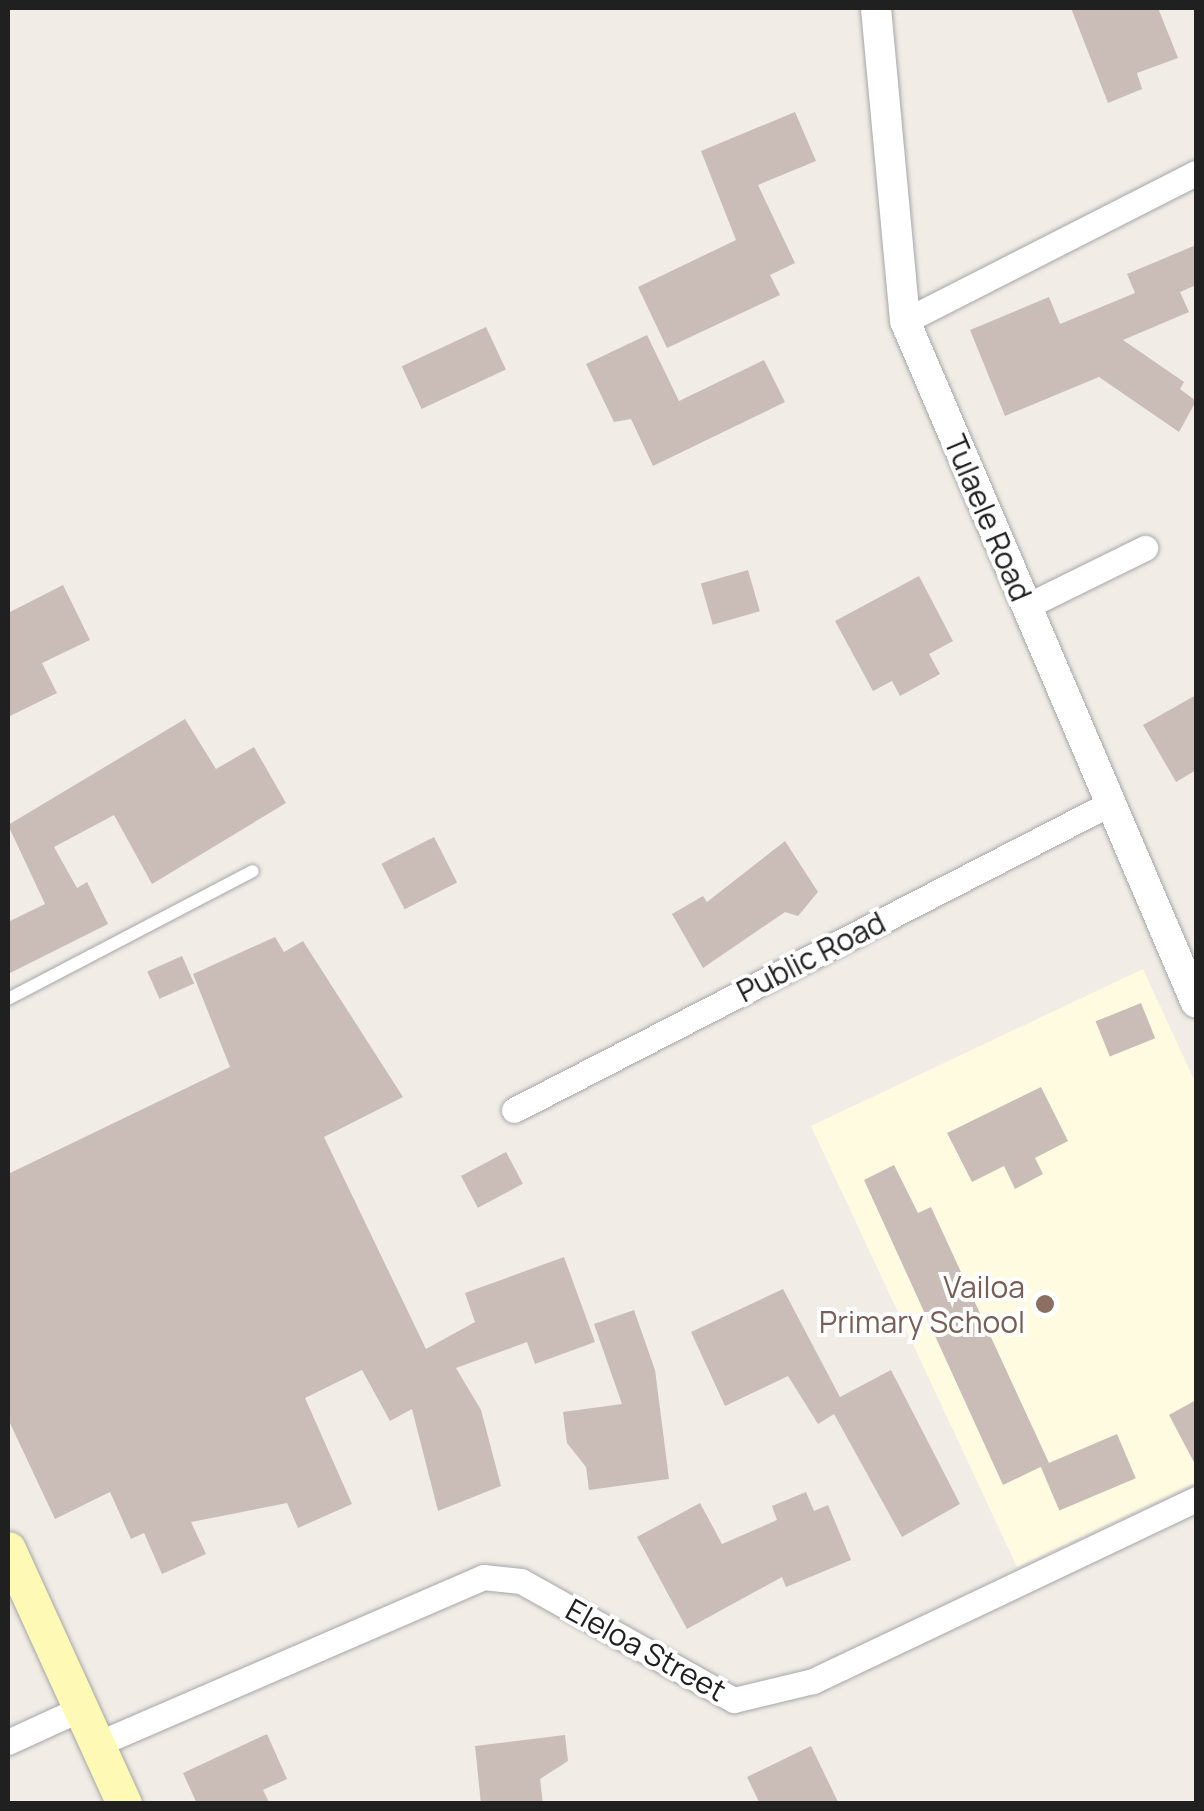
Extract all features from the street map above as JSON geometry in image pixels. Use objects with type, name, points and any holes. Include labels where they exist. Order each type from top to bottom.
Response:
[{"type":"main road","points":[[8,1549],[94,1746],[124,1804]]},
{"type":"street","name":"Tulaele Road","points":[[876,8],[905,321],[1196,1002]]},
{"type":"street","points":[[905,321],[1196,174]]},
{"type":"street","points":[[1025,607],[1145,548]]},
{"type":"street","name":"Public Road","points":[[514,1110],[1109,804]]},
{"type":"street","points":[[1168,941],[1196,954]]},
{"type":"street","name":"Eleloa Street","points":[[94,1746],[483,1577],[521,1580],[734,1700],[813,1681],[1196,1499]]},
{"type":"street","points":[[8,1742],[80,1709]]},
{"type":"lane","points":[[8,999],[253,872]]},
{"type":"shaded area","name":"Vailoa Primary School","points":[[1143,969],[1196,1084],[1196,1482],[1017,1567],[811,1126]]},
{"type":"building","points":[[1071,8],[1158,8],[1178,58],[1137,73],[1142,89],[1108,103]]},
{"type":"building","points":[[795,112],[816,161],[758,185],[795,263],[770,275],[780,295],[667,348],[638,287],[736,240],[701,151]]},
{"type":"building","points":[[1196,245],[1196,285],[1180,292],[1189,312],[1123,340],[1184,382],[1180,389],[1196,401],[1179,432],[1099,377],[1005,416],[970,330],[1049,297],[1060,324],[1135,293],[1127,274]]},
{"type":"building","points":[[486,327],[506,370],[422,409],[402,366]]},
{"type":"building","points":[[647,335],[679,401],[764,360],[785,402],[653,466],[631,419],[614,422],[586,364]]},
{"type":"building","points":[[748,570],[760,611],[713,625],[701,584]]},
{"type":"building","points":[[919,576],[953,641],[929,654],[940,674],[900,696],[892,681],[873,691],[835,621]]},
{"type":"building","points":[[63,585],[90,640],[42,663],[57,693],[8,717],[8,613]]},
{"type":"building","points":[[1196,695],[1196,770],[1176,782],[1143,725]]},
{"type":"building","points":[[185,719],[216,769],[254,747],[286,803],[152,884],[114,815],[54,847],[77,888],[87,882],[108,924],[8,974],[8,922],[45,904],[8,825]]},
{"type":"building","points":[[434,837],[457,882],[405,909],[381,864]]},
{"type":"building","points":[[785,841],[818,892],[798,916],[785,912],[703,968],[672,914],[703,896],[707,902]]},
{"type":"building","points":[[275,937],[284,952],[303,941],[403,1097],[324,1137],[426,1349],[475,1322],[465,1293],[564,1257],[595,1342],[535,1364],[527,1342],[456,1368],[481,1410],[501,1486],[438,1511],[412,1409],[390,1421],[362,1370],[305,1398],[352,1504],[298,1528],[287,1503],[191,1522],[206,1554],[162,1574],[144,1533],[131,1539],[110,1492],[55,1519],[8,1419],[8,1174],[230,1067],[193,974]]},
{"type":"building","points":[[182,956],[194,983],[159,999],[147,971]]},
{"type":"building","points":[[1141,1003],[1155,1038],[1110,1057],[1096,1021]]},
{"type":"building","points":[[1041,1087],[1068,1141],[1035,1158],[1043,1174],[1015,1189],[1004,1166],[972,1182],[947,1133]]},
{"type":"building","points":[[506,1152],[523,1184],[478,1208],[461,1176]]},
{"type":"building","points":[[894,1165],[918,1213],[931,1207],[1049,1463],[1003,1485],[864,1180]]},
{"type":"building","points":[[783,1289],[840,1397],[891,1370],[960,1504],[902,1537],[834,1414],[818,1424],[788,1376],[725,1406],[691,1332]]},
{"type":"building","points":[[634,1310],[655,1370],[669,1479],[589,1490],[586,1467],[567,1443],[563,1412],[622,1404],[594,1324]]},
{"type":"building","points":[[1196,1400],[1196,1466],[1169,1415]]},
{"type":"building","points":[[1117,1434],[1136,1478],[1059,1511],[1041,1466]]},
{"type":"building","points":[[806,1492],[814,1511],[828,1505],[851,1560],[786,1587],[782,1577],[687,1629],[637,1537],[700,1503],[722,1544],[777,1520],[772,1506]]},
{"type":"building","points":[[267,1734],[287,1779],[263,1790],[270,1804],[197,1804],[183,1773]]},
{"type":"building","points":[[565,1735],[568,1761],[540,1779],[543,1804],[481,1804],[475,1746]]},
{"type":"building","points":[[811,1746],[839,1804],[760,1804],[747,1777]]},
{"type":"place","name":"Vailoa Primary School","points":[[1045,1304]]}]
